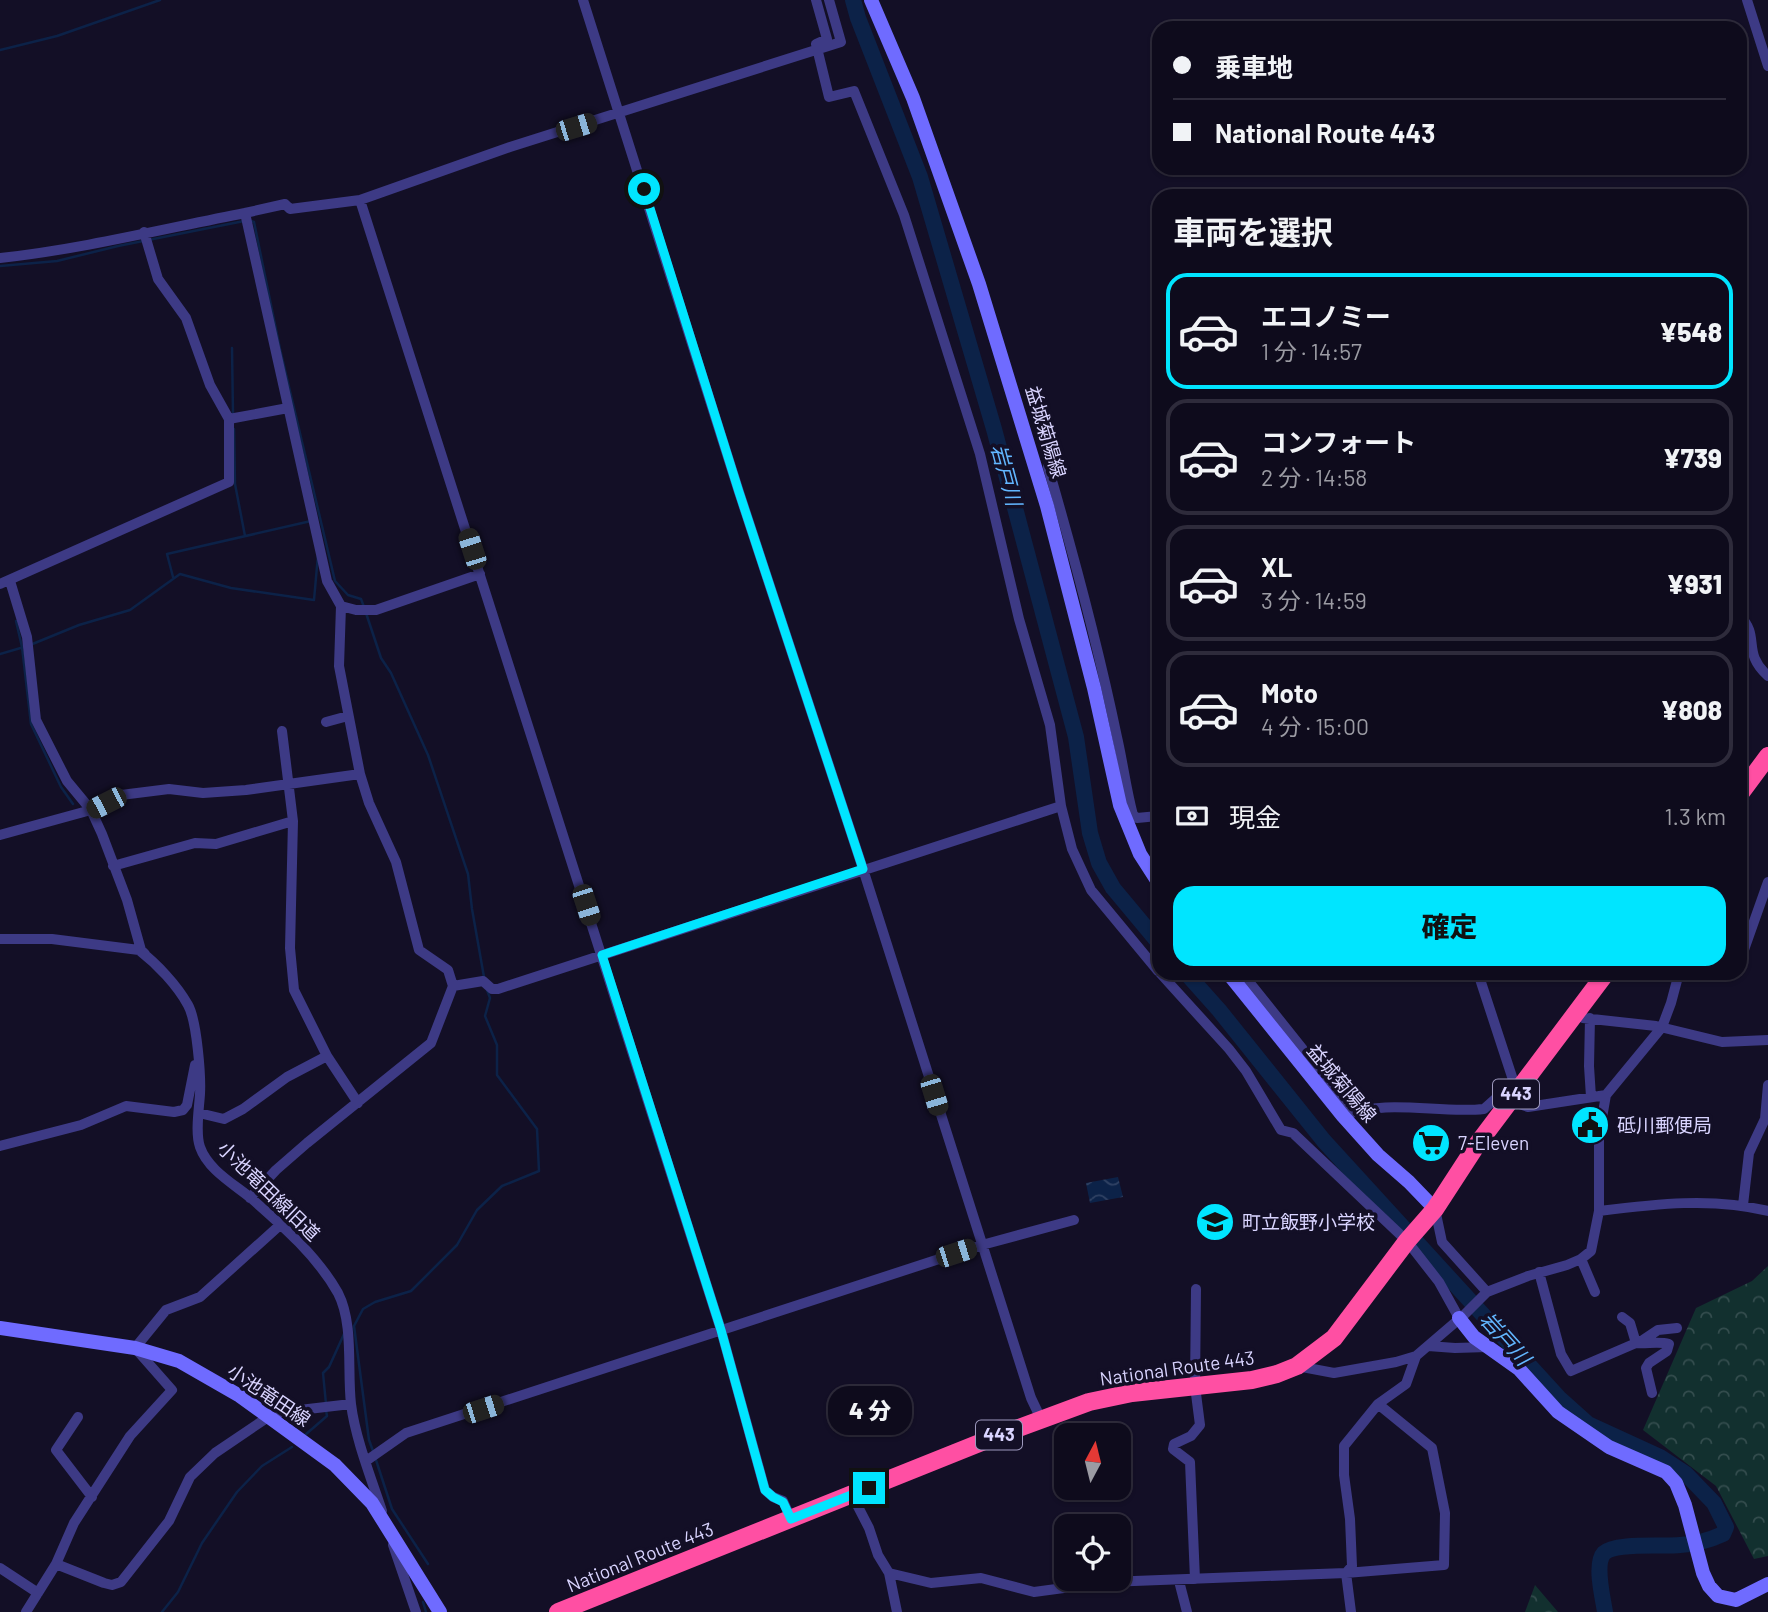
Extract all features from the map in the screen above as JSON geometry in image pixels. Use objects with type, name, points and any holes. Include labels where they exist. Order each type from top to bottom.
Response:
[{"type":"highway","points":[[1747,784],[1768,756]]},
{"type":"highway","name":"National Route 443","points":[[558,1612],[1089,1402],[1132,1393],[1252,1380],[1297,1366],[1334,1338],[1407,1241],[1432,1213],[1476,1146],[1583,1016],[1602,980]]},
{"type":"main road","name":"益城菊陽線","points":[[871,0],[913,99],[983,295],[1048,506],[1120,804],[1140,854],[1152,873]]},
{"type":"main road","name":"益城菊陽線","points":[[1234,980],[1348,1114],[1378,1155],[1409,1182],[1432,1213]]},
{"type":"main road","points":[[1462,1316],[1474,1337],[1519,1368],[1558,1412],[1629,1458],[1666,1472],[1676,1483],[1703,1573],[1718,1596],[1728,1599],[1745,1597],[1768,1584]]},
{"type":"main road","name":"小池竜田線","points":[[0,1328],[135,1348],[180,1361],[240,1396],[335,1465],[372,1503],[440,1612]]},
{"type":"street","points":[[583,0],[734,479],[863,869],[1031,1398],[1041,1419]]},
{"type":"street","points":[[816,0],[827,39],[816,44],[829,97],[854,91],[888,172],[918,257],[980,454],[1019,619],[1051,725],[1061,806],[1072,849],[1091,890],[1152,964]]},
{"type":"street","points":[[0,258],[80,247],[285,204],[290,209],[360,200],[510,147],[841,42],[829,0]]},
{"type":"street","points":[[1747,0],[1768,66]]},
{"type":"street","points":[[360,200],[721,1330],[765,1490],[783,1502],[791,1519]]},
{"type":"street","points":[[244,213],[327,581],[341,606],[339,666],[360,774],[369,803],[396,862],[419,950],[448,970],[453,986],[431,1043],[276,1170],[250,1198]]},
{"type":"street","points":[[5,582],[229,482],[229,419],[210,385],[186,318],[158,279],[145,232]]},
{"type":"street","points":[[229,419],[288,408]]},
{"type":"street","points":[[1048,467],[1067,532],[1117,736],[1133,815],[1137,818],[1152,817]]},
{"type":"street","points":[[341,606],[356,610],[376,610],[480,574]]},
{"type":"street","name":"小池竜田線旧道","points":[[5,582],[27,637],[36,720],[67,781],[90,810],[127,900],[141,950],[190,1007],[200,1085],[199,1144],[204,1158],[280,1225],[311,1257],[339,1296],[350,1361],[351,1404],[372,1457],[385,1520],[416,1612]]},
{"type":"street","points":[[1747,625],[1750,629],[1752,657],[1768,676]]},
{"type":"street","points":[[326,722],[348,716]]},
{"type":"street","points":[[282,731],[293,821],[290,948],[294,990],[327,1056],[358,1103]]},
{"type":"street","points":[[0,835],[90,810],[121,795],[169,789],[214,792],[360,774]]},
{"type":"street","points":[[453,986],[483,981],[492,989],[498,989],[1061,806]]},
{"type":"street","points":[[113,866],[195,843],[216,844],[293,821]]},
{"type":"street","points":[[1747,941],[1768,882]]},
{"type":"street","points":[[0,939],[97,943],[139,950],[148,957]]},
{"type":"street","points":[[1166,980],[1246,1071],[1281,1130],[1293,1133],[1407,1241],[1462,1316]]},
{"type":"street","points":[[1247,980],[1348,1114],[1396,1108],[1477,1110],[1483,1109],[1503,1092],[1515,1096],[1528,1107],[1606,1095]]},
{"type":"street","points":[[1480,980],[1515,1096]]},
{"type":"street","points":[[1297,1366],[1334,1373],[1416,1356],[1487,1292],[1581,1259],[1591,1251],[1600,1211],[1599,1135],[1606,1095],[1662,1027],[1677,980]]},
{"type":"street","points":[[1591,1097],[1583,1016],[1662,1027],[1722,1042],[1768,1040]]},
{"type":"street","points":[[0,1146],[81,1125],[126,1106],[174,1112],[183,1110],[187,1105],[197,1055]]},
{"type":"street","points":[[199,1113],[224,1119],[243,1109],[287,1077],[327,1056]]},
{"type":"street","points":[[1744,1205],[1749,1153],[1765,1119],[1768,1085]]},
{"type":"street","points":[[1600,1211],[1664,1203],[1744,1205],[1768,1211]]},
{"type":"street","points":[[1432,1213],[1442,1241],[1487,1292]]},
{"type":"street","points":[[372,1457],[406,1433],[982,1245],[1074,1220]]},
{"type":"street","points":[[26,1612],[56,1564],[74,1523],[130,1436],[173,1390],[135,1348],[166,1310],[200,1297],[280,1225]]},
{"type":"street","points":[[1581,1259],[1595,1292]]},
{"type":"street","points":[[1539,1272],[1561,1354],[1571,1371],[1636,1343],[1658,1329],[1677,1328]]},
{"type":"street","points":[[1195,1580],[1190,1462],[1173,1450],[1174,1444],[1191,1436],[1200,1425],[1195,1386],[1196,1289]]},
{"type":"street","points":[[1622,1317],[1630,1323],[1636,1343]]},
{"type":"street","points":[[1636,1343],[1649,1345],[1662,1342],[1669,1345],[1667,1351],[1646,1368],[1652,1394]]},
{"type":"street","points":[[1428,1346],[1488,1348]]},
{"type":"street","points":[[1351,1612],[1346,1573],[1352,1566],[1344,1446],[1378,1405],[1406,1384],[1416,1356]]},
{"type":"street","points":[[56,1564],[104,1583],[112,1585],[121,1582],[169,1521],[190,1477],[215,1452],[274,1413],[351,1404]]},
{"type":"street","points":[[889,1573],[931,1583],[981,1578],[1034,1592],[1108,1583],[1346,1573],[1444,1564],[1445,1513],[1432,1448],[1378,1405]]},
{"type":"street","points":[[78,1417],[56,1450],[92,1497]]},
{"type":"street","points":[[852,1495],[869,1528],[878,1555],[889,1573],[897,1612]]},
{"type":"street","points":[[0,1568],[38,1593]]},
{"type":"street","points":[[1179,1581],[1187,1612]]},
{"type":"green space","points":[[1768,1266],[1768,1556],[1754,1559],[1716,1486],[1643,1430],[1696,1308],[1752,1281]]},
{"type":"green space","points":[[1535,1585],[1558,1612],[1525,1612]]},
{"type":"water","points":[[1118,1177],[1123,1197],[1090,1203],[1086,1183]]},
{"type":"waterway","points":[[0,50],[57,36],[160,0]]},
{"type":"waterway","name":"岩戸川","points":[[853,0],[920,177],[994,429],[1076,737],[1090,833],[1099,863],[1113,888],[1152,935]]},
{"type":"waterway","points":[[0,266],[57,261],[244,221]]},
{"type":"waterway","points":[[251,221],[254,222],[280,349],[335,581],[348,595],[361,599],[364,607]]},
{"type":"waterway","points":[[232,348],[233,414]]},
{"type":"waterway","points":[[234,429],[235,484],[245,536]]},
{"type":"waterway","points":[[173,577],[167,554],[311,521]]},
{"type":"waterway","points":[[30,645],[79,625],[130,610],[180,574],[231,588],[314,600],[318,555]]},
{"type":"waterway","points":[[366,613],[381,658],[391,673],[428,755],[468,874],[484,977]]},
{"type":"waterway","points":[[16,621],[22,647],[31,724],[61,787],[73,804]]},
{"type":"waterway","points":[[0,654],[24,647]]},
{"type":"waterway","name":"岩戸川","points":[[1192,980],[1324,1141],[1559,1398],[1588,1424],[1660,1457],[1686,1474],[1714,1503],[1726,1527],[1723,1534],[1691,1544],[1618,1547],[1604,1553],[1599,1573],[1605,1612]]},
{"type":"waterway","points":[[373,1451],[369,1440],[354,1326],[363,1309],[375,1302],[411,1291],[457,1245],[477,1210],[502,1186],[539,1171],[537,1129],[497,1075],[497,1045],[485,1016],[490,998],[487,990]]},
{"type":"waterway","points":[[326,1404],[323,1373],[329,1367],[344,1334]]},
{"type":"waterway","points":[[305,1435],[327,1416],[326,1410]]},
{"type":"waterway","points":[[162,1612],[178,1592],[202,1543],[237,1492],[262,1466],[292,1447]]},
{"type":"waterway","points":[[375,1457],[392,1509],[428,1564]]},
{"type":"waterway","points":[[423,1602],[426,1612]]},
{"type":"place","name":"砥川郵便局","points":[[1590,1125]]},
{"type":"place","name":"7-Eleven","points":[[1431,1143]]},
{"type":"place","name":"町立飯野小学校","points":[[1215,1222]]},
{"type":"route","points":[[644,189],[739,492],[863,869],[602,955],[721,1330],[765,1490],[783,1502],[791,1519],[869,1488]]}]
